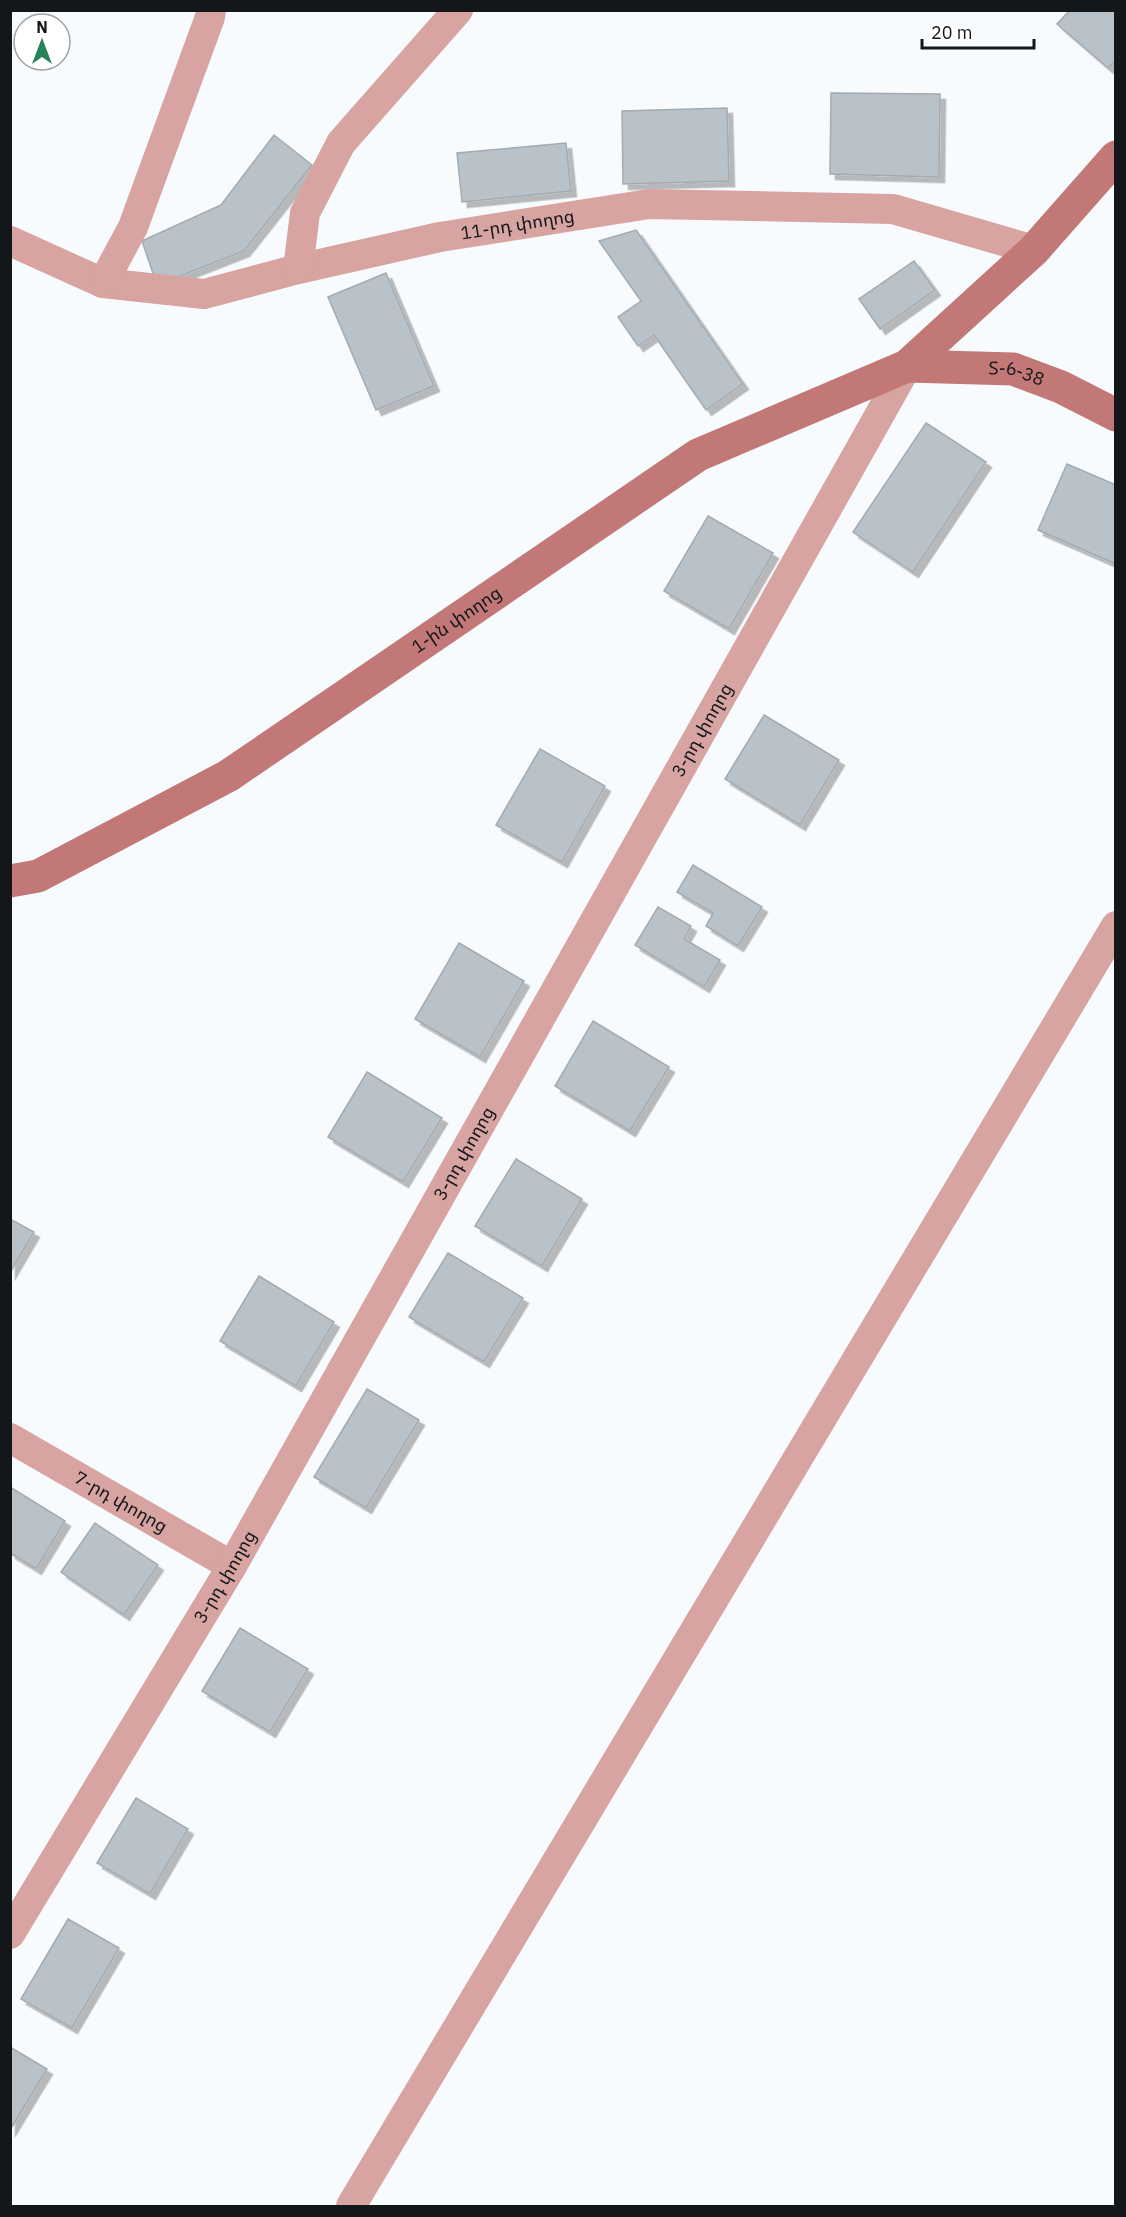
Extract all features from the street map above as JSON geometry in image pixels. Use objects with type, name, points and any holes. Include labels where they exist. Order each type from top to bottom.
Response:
[{"type":"main road","points":[[907,366],[1034,250],[1116,157]]},
{"type":"main road","name":"Տ-6-38","points":[[907,366],[1013,369],[1061,387],[1116,415]]},
{"type":"main road","name":"1-ին փողոց","points":[[10,881],[38,876],[228,776],[698,455],[907,366]]},
{"type":"street","points":[[103,283],[134,226],[210,17],[210,10]]},
{"type":"street","points":[[298,269],[306,213],[341,143],[458,10]]},
{"type":"street","name":"11-րդ փողոց","points":[[10,241],[103,283],[204,294],[298,269],[440,237],[649,204],[893,208],[1034,250]]},
{"type":"street","name":"3-րդ փողոց","points":[[10,1934],[232,1566],[907,366]]},
{"type":"street","points":[[351,2206],[1116,926]]},
{"type":"street","name":"7-րդ փողոց","points":[[10,1437],[232,1566]]},
{"type":"building","points":[[1070,10],[1116,10],[1116,60],[1108,68],[1057,24]]},
{"type":"building","points":[[831,93],[940,94],[939,177],[830,174]]},
{"type":"building","points":[[727,108],[729,181],[623,184],[622,111]]},
{"type":"building","points":[[274,135],[312,165],[244,251],[157,285],[142,241],[221,205]]},
{"type":"building","points":[[566,143],[571,191],[462,202],[457,153]]},
{"type":"building","points":[[636,230],[743,384],[706,410],[654,335],[638,346],[618,317],[641,301],[599,241]]},
{"type":"building","points":[[914,261],[935,290],[880,329],[859,299]]},
{"type":"building","points":[[386,273],[434,386],[376,410],[328,297]]},
{"type":"building","points":[[926,423],[986,462],[913,572],[853,532]]},
{"type":"building","points":[[1067,464],[1116,485],[1116,564],[1038,530]]},
{"type":"building","points":[[708,516],[773,553],[729,629],[664,591]]},
{"type":"building","points":[[764,715],[839,760],[800,825],[725,779]]},
{"type":"building","points":[[540,749],[605,786],[562,862],[496,825]]},
{"type":"building","points":[[693,865],[762,907],[738,946],[706,926],[713,913],[677,892]]},
{"type":"building","points":[[658,907],[691,926],[684,939],[720,960],[704,987],[635,945]]},
{"type":"building","points":[[459,943],[524,981],[480,1057],[415,1019]]},
{"type":"building","points":[[593,1021],[669,1067],[630,1131],[555,1086]]},
{"type":"building","points":[[367,1072],[442,1118],[403,1182],[328,1137]]},
{"type":"building","points":[[516,1159],[582,1199],[542,1266],[475,1226]]},
{"type":"building","points":[[10,1219],[34,1232],[10,1273]]},
{"type":"building","points":[[448,1253],[523,1298],[484,1362],[409,1317]]},
{"type":"building","points":[[259,1276],[334,1322],[296,1386],[220,1341]]},
{"type":"building","points":[[367,1389],[419,1420],[366,1508],[314,1477]]},
{"type":"building","points":[[10,1487],[65,1521],[36,1569],[10,1553]]},
{"type":"building","points":[[95,1523],[158,1565],[124,1615],[61,1572]]},
{"type":"building","points":[[240,1628],[308,1669],[270,1732],[202,1691]]},
{"type":"building","points":[[136,1798],[188,1829],[150,1894],[97,1863]]},
{"type":"building","points":[[68,1919],[119,1948],[72,2028],[21,1999]]},
{"type":"building","points":[[10,2047],[47,2069],[10,2130]]}]
